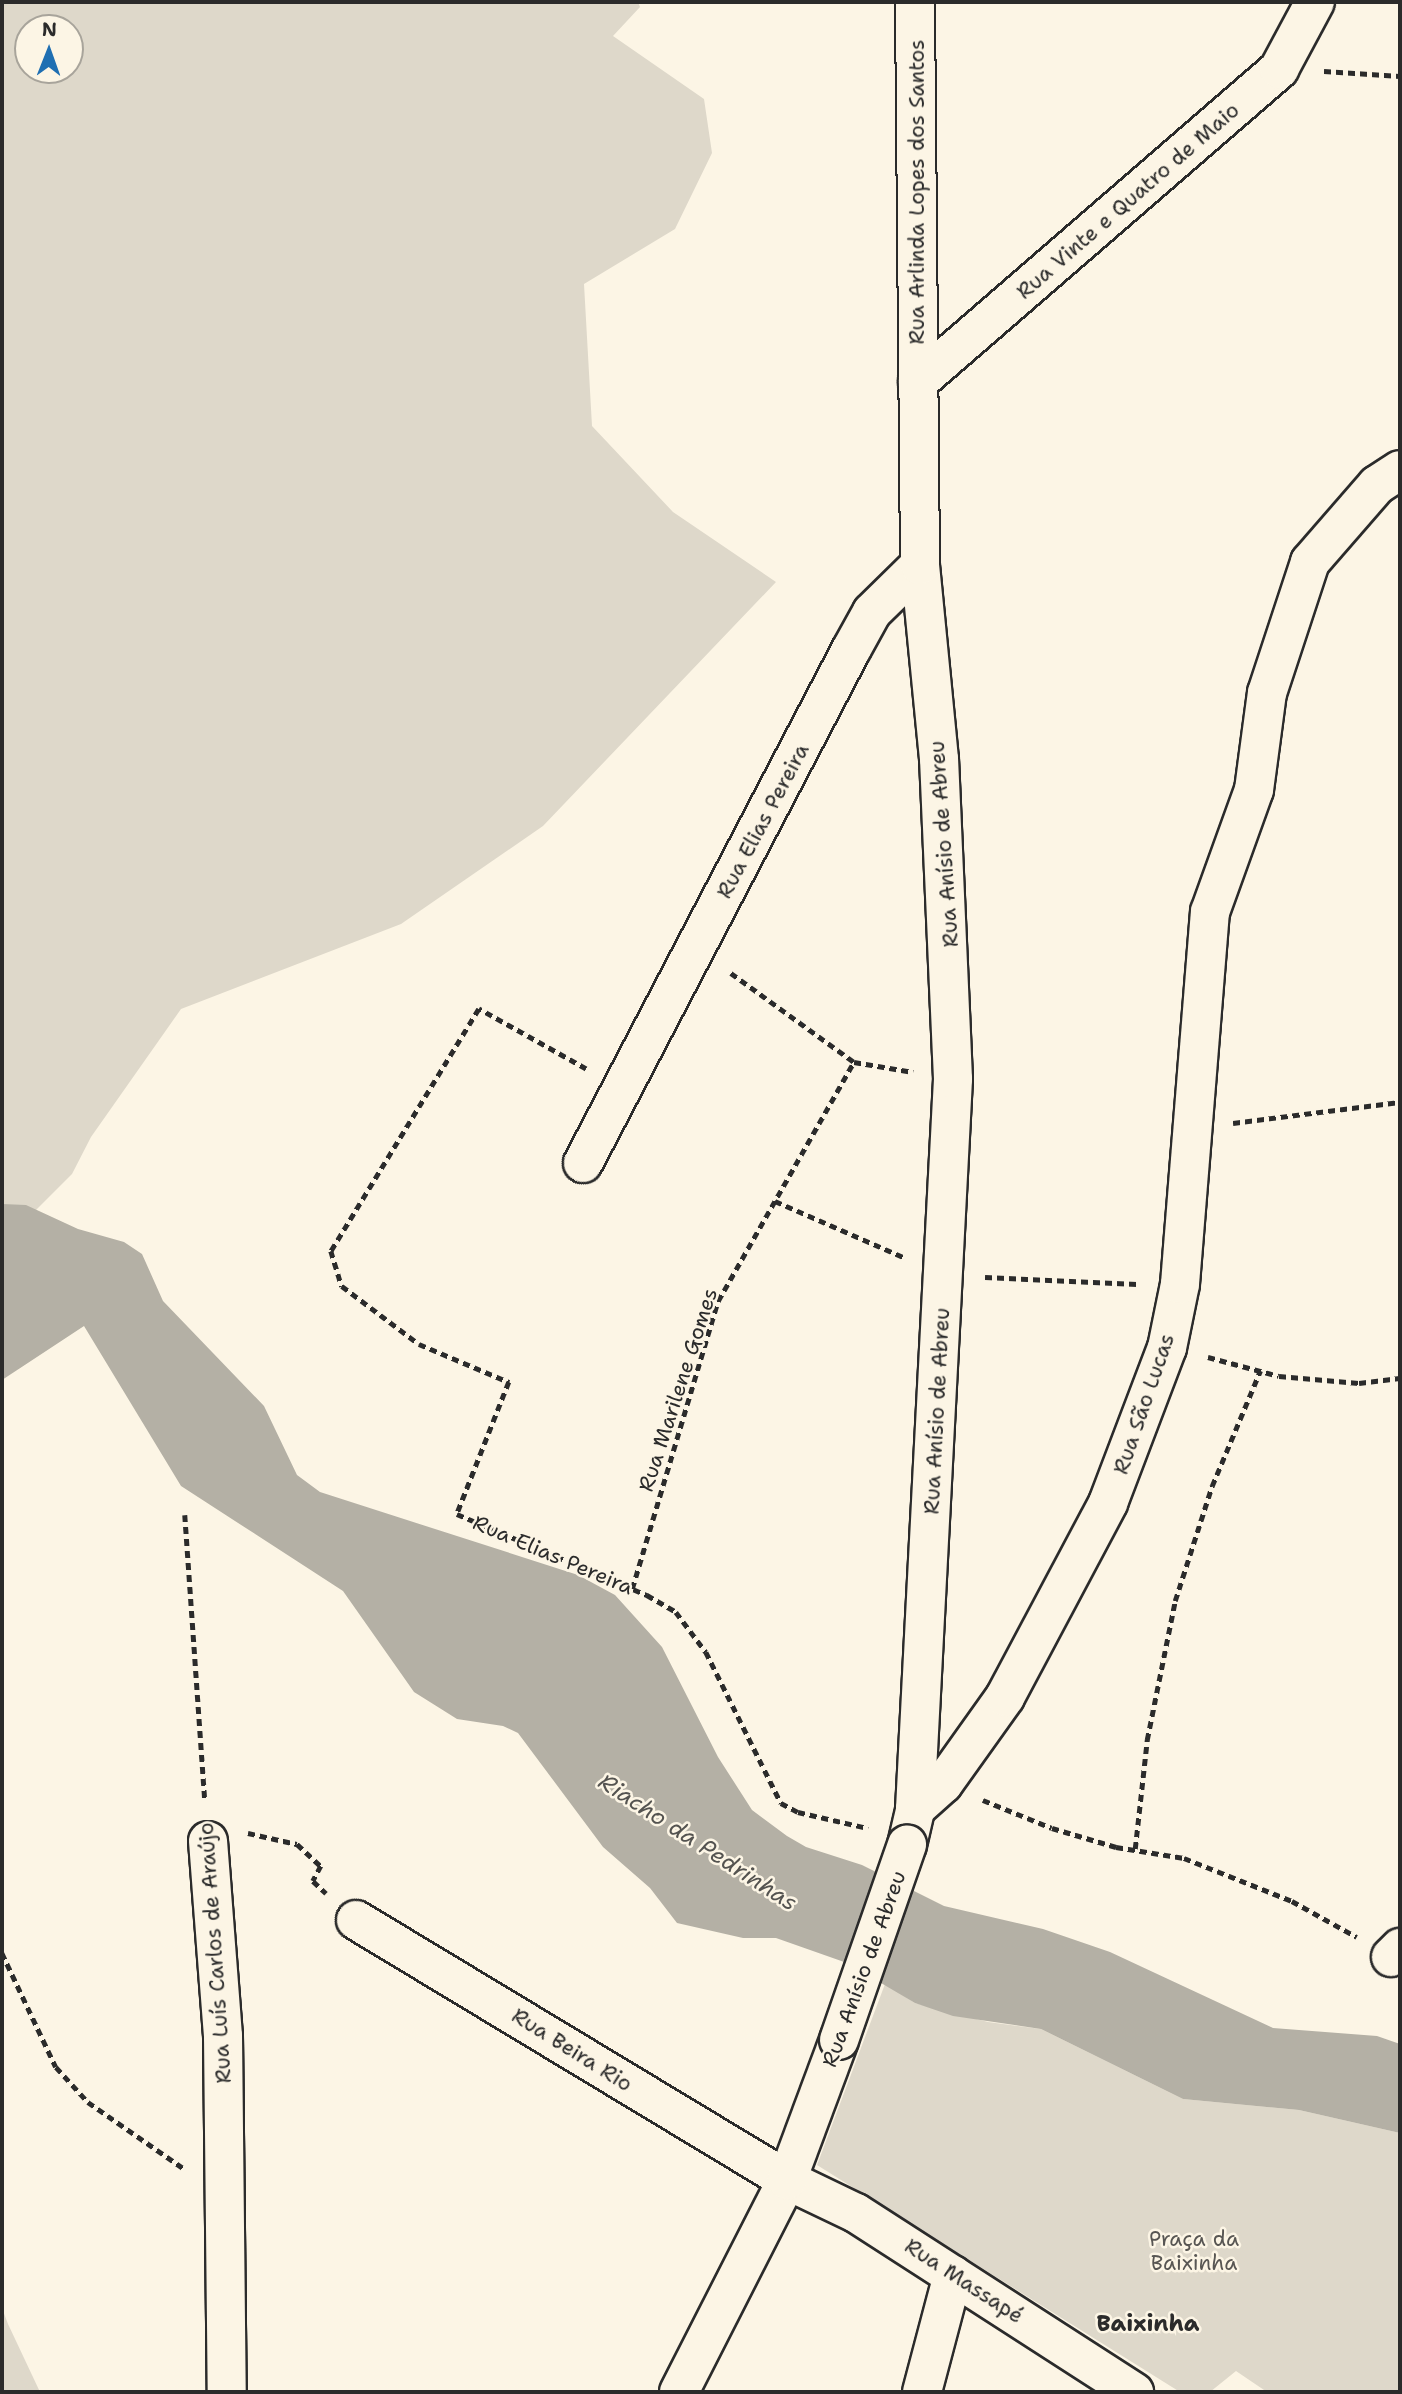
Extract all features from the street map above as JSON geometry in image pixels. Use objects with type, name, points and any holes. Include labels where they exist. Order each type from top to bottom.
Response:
[{"type":"street","name":"Rua Arlinda Lopes dos Santos","points":[[915,2],[918,382]]},
{"type":"street","name":"Rua Vinte e Quatro de Maio","points":[[918,382],[1279,69],[1315,2]]},
{"type":"street","name":"Rua Anísio de Abreu","points":[[679,2392],[787,2180],[839,2040],[911,1827],[953,1079],[939,760],[920,565],[918,382]]},
{"type":"street","name":"Rua São Lucas","points":[[911,1827],[1005,1697],[1108,1503],[1167,1348],[1180,1284],[1206,941],[1218,880],[1254,790],[1267,692],[1310,562],[1377,485],[1400,470]]},
{"type":"street","name":"Rua Elias Pereira","points":[[583,1163],[872,612],[920,565]]},
{"type":"street","name":"Rua Luís Carlos de Araújo","points":[[208,1840],[223,2036],[227,2392]]},
{"type":"street","name":"Rua Beira Rio","points":[[356,1920],[787,2180]]},
{"type":"street","name":"Rua Massapé","points":[[787,2180],[856,2213],[1134,2392]]},
{"type":"street","points":[[922,2392],[953,2275]]},
{"type":"path","points":[[1279,69],[1400,76]]},
{"type":"path","points":[[696,948],[854,1062],[953,1079]]},
{"type":"path","name":"Rua Elias Pereira","points":[[621,1089],[479,1009],[331,1251],[341,1286],[419,1344],[509,1382],[457,1514],[632,1589],[676,1612],[693,1629],[781,1803],[798,1812],[861,1823],[872,1830]]},
{"type":"path","name":"Rua Marilene Gomes","points":[[632,1589],[718,1301],[854,1062]]},
{"type":"path","points":[[1191,1129],[1400,1102]]},
{"type":"path","points":[[1167,1348],[1259,1371],[1359,1383],[1400,1378]]},
{"type":"path","points":[[1135,1849],[1147,1740],[1175,1601],[1212,1486],[1259,1371]]},
{"type":"path","name":"Rua Luís Carlos de Araújo","points":[[185,1515],[208,1840]]},
{"type":"path","points":[[943,1784],[1052,1828],[1184,1858],[1292,1901],[1396,1952]]},
{"type":"path","points":[[208,1840],[240,1831],[297,1844],[321,1867],[313,1881],[356,1920]]},
{"type":"path","points":[[2,1953],[56,2067],[88,2102],[149,2148],[226,2193]]},
{"type":"green space","points":[[2,2],[638,2],[640,7],[613,36],[704,99],[712,153],[675,229],[584,284],[592,426],[673,512],[776,582],[543,826],[401,924],[181,1009],[91,1137],[72,1174],[28,1218],[109,1309],[18,1369],[2,1358]]},
{"type":"green space","name":"Praça da Baixinha","points":[[885,1984],[915,2003],[988,2022],[1041,2029],[1183,2099],[1299,2110],[1400,2133],[1400,2392],[1267,2392],[1236,2371],[1210,2392],[1180,2392],[817,2165]]},
{"type":"green space","points":[[2,2308],[8,2324],[40,2392],[2,2392]]},
{"type":"water","name":"Riacho da Pedrinhas","points":[[2,1204],[26,1205],[78,1229],[124,1242],[142,1254],[163,1301],[264,1406],[297,1475],[320,1492],[578,1575],[615,1595],[662,1647],[718,1757],[752,1810],[787,1836],[806,1847],[862,1865],[944,1906],[1043,1929],[1110,1952],[1273,2028],[1377,2036],[1400,2044],[1400,2133],[1299,2110],[1183,2099],[1041,2029],[953,2016],[915,2003],[847,1963],[776,1938],[743,1938],[677,1923],[650,1888],[603,1847],[518,1733],[503,1726],[457,1719],[414,1692],[343,1591],[181,1486],[84,1326],[2,1380]]},
{"type":"district","name":"Baixinha","points":[[1148,2323]]}]
